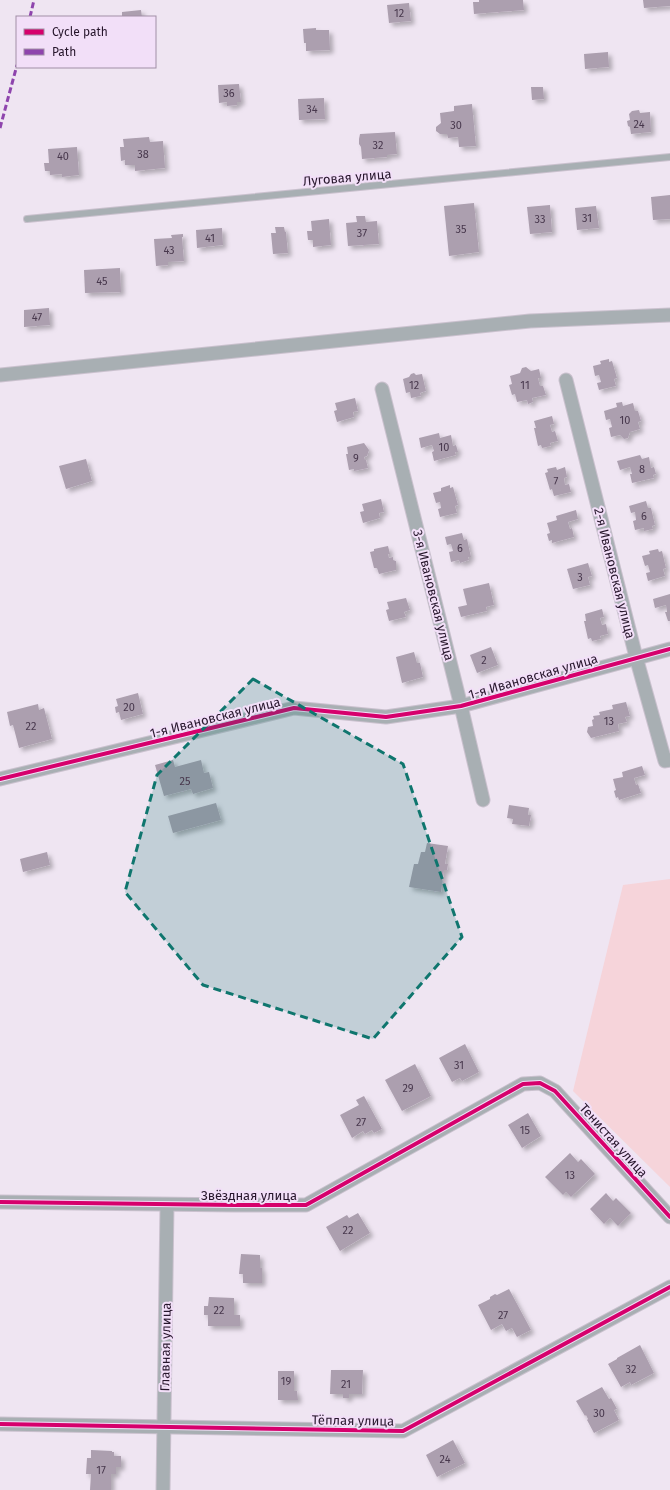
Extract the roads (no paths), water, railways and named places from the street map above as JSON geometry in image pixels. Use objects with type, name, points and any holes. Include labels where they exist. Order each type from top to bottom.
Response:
[{"type":"street","points":[[0,375],[530,320],[670,315]]},
{"type":"street","name":"2-я Ивановская улица","points":[[566,380],[636,657],[665,761],[670,760]]},
{"type":"street","name":"3-я Ивановская улица","points":[[382,389],[483,800]]},
{"type":"street","name":"1-я Ивановская улица","points":[[0,779],[294,708],[386,717],[461,706],[636,657],[670,649]]},
{"type":"street","name":"Звёздная улица","points":[[0,1202],[167,1205],[306,1205],[523,1084],[540,1083]]},
{"type":"street","name":"Тенистая улица","points":[[540,1083],[555,1091],[670,1217]]},
{"type":"street","name":"Главная улица","points":[[163,1490],[167,1205]]},
{"type":"street","name":"Тёплая улица","points":[[0,1424],[403,1431],[670,1287]]},
{"type":"lane","name":"Луговая улица","points":[[26,219],[670,157]]}]
